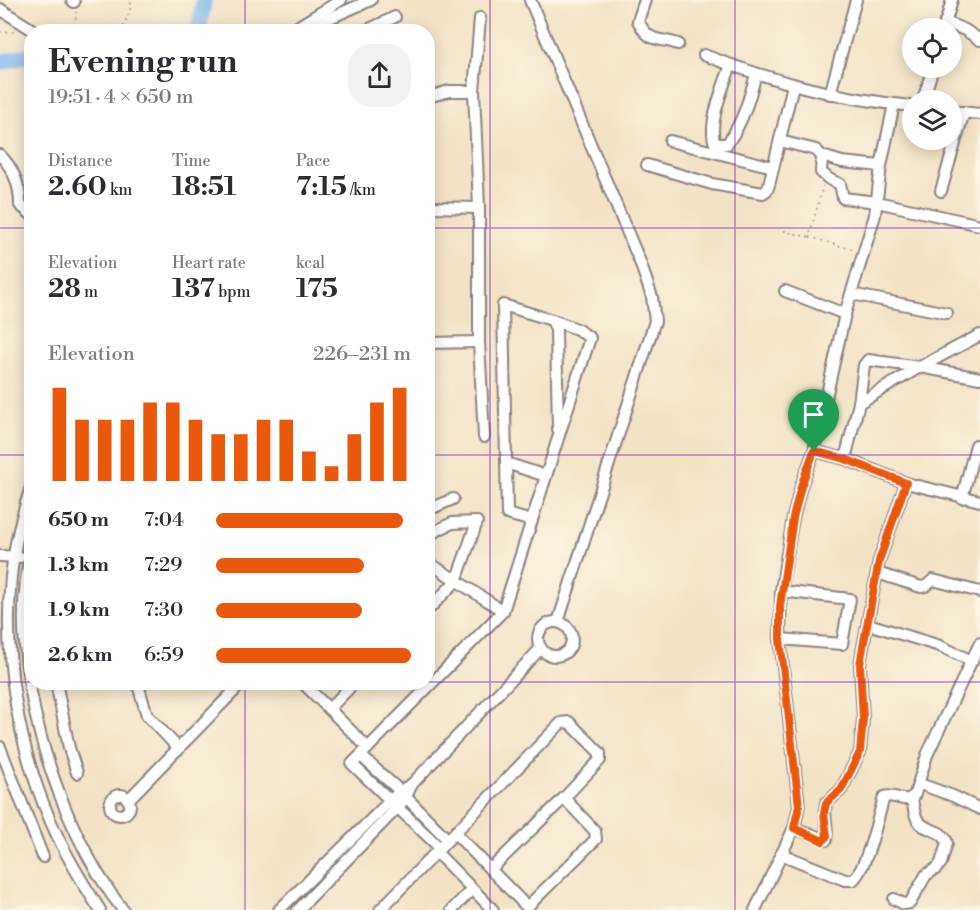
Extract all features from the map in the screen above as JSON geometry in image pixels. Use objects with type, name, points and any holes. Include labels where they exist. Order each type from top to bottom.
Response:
[{"type":"street","points":[[302,24],[341,0]]},
{"type":"street","points":[[320,24],[371,0]]},
{"type":"street","points":[[530,0],[640,262],[655,309],[655,321],[558,622]]},
{"type":"street","points":[[645,0],[638,21],[644,32],[653,39],[668,40],[678,44]]},
{"type":"street","points":[[830,94],[856,0]]},
{"type":"street","points":[[947,18],[952,0]]},
{"type":"street","points":[[0,9],[24,24]]},
{"type":"street","points":[[380,24],[395,17]]},
{"type":"street","points":[[480,18],[474,91],[479,208],[479,342],[484,437]]},
{"type":"street","points":[[962,29],[980,40]]},
{"type":"street","points":[[704,55],[793,85],[830,94],[902,105]]},
{"type":"street","points":[[731,65],[720,93],[716,112],[713,139],[715,144],[727,144],[736,132],[745,113],[756,74]]},
{"type":"street","points":[[647,165],[712,184],[763,193],[767,190],[793,85]]},
{"type":"street","points":[[435,95],[449,91],[474,91]]},
{"type":"street","points":[[755,910],[794,828],[799,806],[780,639],[781,591],[793,518],[801,486],[814,451],[845,314],[875,215],[881,166],[894,104]]},
{"type":"street","points":[[941,191],[964,112],[980,114]]},
{"type":"street","points":[[670,141],[773,167]]},
{"type":"street","points":[[780,141],[816,150],[822,156],[842,162],[881,166]]},
{"type":"street","points":[[0,155],[14,174],[18,184],[20,205],[24,208]]},
{"type":"street","points":[[822,156],[821,171],[826,177],[841,185],[843,198],[877,202],[980,225]]},
{"type":"street","points":[[435,207],[479,208]]},
{"type":"street","points":[[784,291],[845,314]]},
{"type":"street","points":[[851,294],[947,313]]},
{"type":"street","points":[[435,680],[503,610],[532,521],[546,476],[559,437],[590,338],[577,329],[503,305],[507,514],[532,521]]},
{"type":"street","points":[[552,320],[556,330],[559,437]]},
{"type":"street","points":[[859,403],[980,335]]},
{"type":"street","points":[[435,343],[479,342]]},
{"type":"street","points":[[845,459],[859,403],[864,365],[868,360],[980,378]]},
{"type":"street","points":[[962,498],[976,445]]},
{"type":"street","points":[[814,451],[845,459],[906,483],[980,501]]},
{"type":"street","points":[[506,463],[546,476]]},
{"type":"street","points":[[794,828],[826,840],[824,814],[826,803],[841,790],[860,752],[863,719],[860,665],[877,573],[906,483]]},
{"type":"street","points":[[435,507],[453,499]]},
{"type":"street","points":[[24,516],[14,556],[5,578],[12,668],[20,727],[33,776],[51,822],[73,867],[100,910]]},
{"type":"street","points":[[435,532],[452,523],[477,522],[456,581],[435,603]]},
{"type":"street","points":[[0,556],[24,555]]},
{"type":"street","points":[[435,567],[503,610]]},
{"type":"street","points":[[877,573],[921,587],[933,580],[980,592]]},
{"type":"street","points":[[5,578],[24,579]]},
{"type":"street","points":[[780,639],[843,644],[850,599],[781,591]]},
{"type":"street","points":[[552,622],[567,626],[572,634],[570,648],[558,656],[548,655],[541,648],[538,638],[542,628],[552,622]]},
{"type":"street","points":[[868,624],[940,646],[972,661]]},
{"type":"street","points":[[894,899],[904,904],[910,903],[926,875],[941,863],[947,843],[944,835],[920,824],[912,799],[920,784],[927,755],[979,646]]},
{"type":"street","points":[[279,910],[403,794],[541,648]]},
{"type":"street","points":[[31,690],[50,769],[67,814],[88,857],[123,910]]},
{"type":"street","points":[[58,690],[69,748],[77,773]]},
{"type":"street","points":[[141,690],[147,715],[178,749]]},
{"type":"street","points":[[128,800],[235,690]]},
{"type":"street","points":[[310,690],[445,843],[472,889],[493,910]]},
{"type":"street","points":[[329,709],[347,690]]},
{"type":"street","points":[[425,690],[352,764],[393,804],[445,843],[491,869],[526,909],[596,839],[595,831],[564,798]]},
{"type":"street","points":[[380,910],[561,723],[567,721],[600,753],[600,760],[491,869]]},
{"type":"street","points":[[0,747],[43,857]]},
{"type":"street","points":[[920,784],[980,809]]},
{"type":"street","points":[[781,854],[845,880],[853,880],[867,856],[884,797],[886,795],[904,800],[912,799]]},
{"type":"street","points":[[298,910],[393,804]]},
{"type":"street","points":[[73,867],[88,857]]},
{"type":"street","points":[[452,910],[472,889]]},
{"type":"path","points":[[124,24],[131,0]]},
{"type":"path","points":[[73,1],[76,24]]},
{"type":"path","points":[[0,32],[21,32]]},
{"type":"path","points":[[809,237],[826,177]]},
{"type":"path","points":[[784,231],[860,252],[862,255]]},
{"type":"waterway","points":[[200,24],[204,0]]},
{"type":"waterway","points":[[0,63],[24,56]]},
{"type":"route","points":[[814,451],[845,459],[906,483],[879,561],[863,647],[860,665],[863,687],[860,752],[841,790],[826,803],[824,814],[827,838],[823,841],[794,828],[799,806],[780,639],[780,606],[786,556],[801,486],[814,451]]}]
